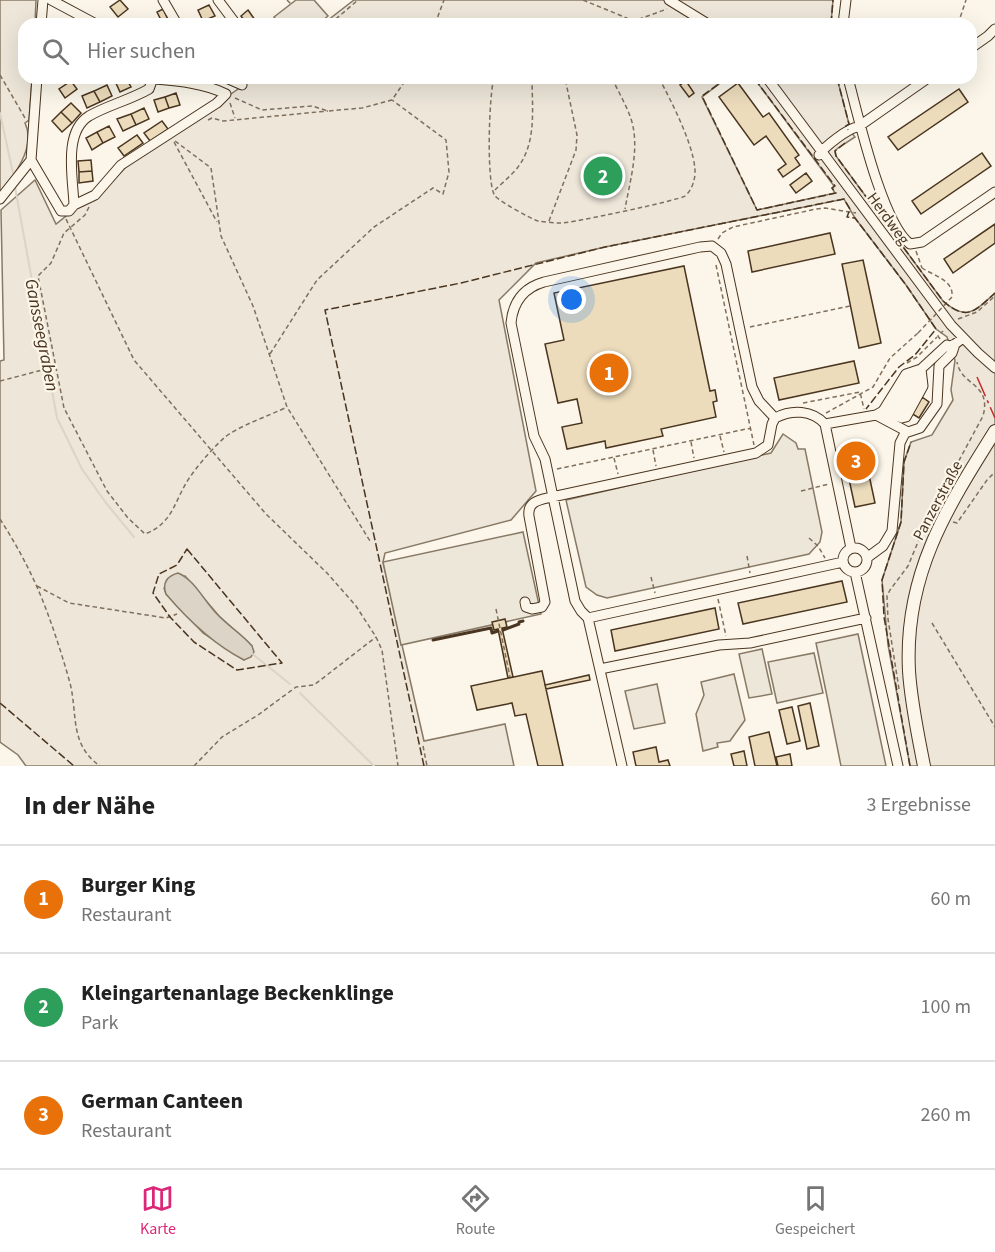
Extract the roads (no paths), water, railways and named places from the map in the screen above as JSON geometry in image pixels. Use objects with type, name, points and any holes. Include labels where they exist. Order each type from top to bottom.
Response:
[{"type":"main road","name":"Panzerstraße","points":[[924,766],[909,673],[909,638],[915,592],[922,566],[937,529],[995,430]]},
{"type":"street","points":[[42,18],[43,0]]},
{"type":"street","points":[[51,0],[85,18]]},
{"type":"street","points":[[163,0],[174,18]]},
{"type":"street","points":[[218,0],[232,18]]},
{"type":"street","points":[[844,18],[846,0]]},
{"type":"street","points":[[673,2],[698,18]]},
{"type":"street","points":[[977,44],[995,29]]},
{"type":"street","points":[[2,197],[31,160],[37,84]]},
{"type":"street","points":[[74,205],[72,145],[75,130],[88,117],[149,89],[151,84]]},
{"type":"street","points":[[31,160],[61,212],[69,211],[74,205],[95,195],[121,165],[217,103],[226,94],[214,88],[193,84]]},
{"type":"street","name":"Herdweg","points":[[771,84],[951,325],[954,345],[993,364],[995,373]]},
{"type":"street","points":[[849,84],[859,126],[883,198],[893,222],[910,244],[922,242],[995,192]]},
{"type":"street","points":[[821,153],[835,142],[855,132],[859,126],[919,84]]},
{"type":"street","points":[[622,766],[588,618],[575,601],[545,459],[534,436],[511,323],[514,305],[519,297],[535,285],[544,282],[700,246],[713,247],[721,253],[726,264],[755,395],[775,418]]},
{"type":"street","points":[[884,413],[906,374],[921,369],[954,345]]},
{"type":"street","points":[[884,413],[906,431],[912,432],[920,428],[933,410],[939,396],[939,366],[954,345]]},
{"type":"street","points":[[525,602],[526,607],[532,609],[542,607],[545,602],[528,510],[536,501],[756,453],[768,445],[772,424],[775,418],[782,414],[808,413],[823,422],[884,413],[906,417],[923,386],[921,369]]},
{"type":"street","points":[[823,422],[851,548],[843,562],[846,567],[855,572],[864,570],[868,557],[860,548],[851,548]]},
{"type":"street","points":[[868,557],[883,546],[892,531],[900,443],[906,431]]},
{"type":"street","points":[[588,618],[843,562]]},
{"type":"street","points":[[855,572],[898,766]]},
{"type":"street","points":[[600,669],[728,644],[750,643],[866,618]]},
{"type":"waterway","name":"Gansseegraben","points":[[0,113],[14,178]]},
{"type":"waterway","name":"Gansseegraben","points":[[15,187],[57,418],[82,469],[134,537]]},
{"type":"waterway","name":"Gansseegraben","points":[[250,652],[290,684]]},
{"type":"waterway","name":"Gansseegraben","points":[[300,693],[374,766]]},
{"type":"place","name":"Kleingartenanlage Beckenklinge","points":[[603,176]]},
{"type":"place","name":"Burger King","points":[[609,373]]},
{"type":"place","name":"German Canteen","points":[[856,461]]}]
